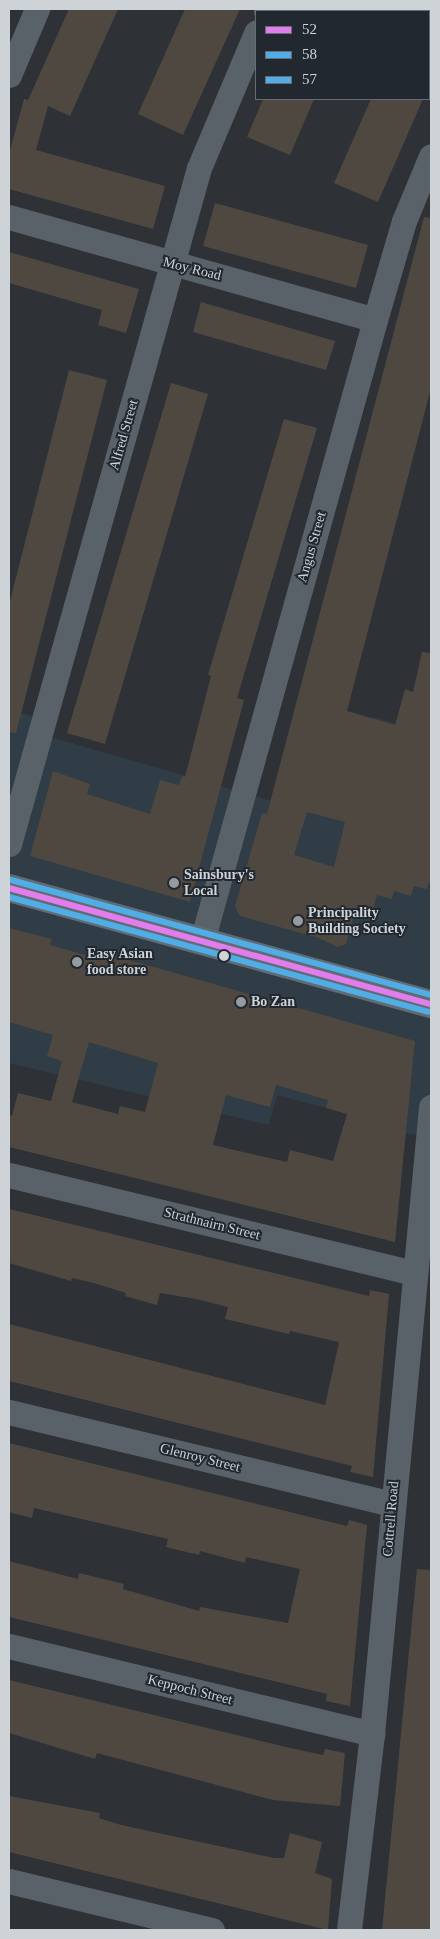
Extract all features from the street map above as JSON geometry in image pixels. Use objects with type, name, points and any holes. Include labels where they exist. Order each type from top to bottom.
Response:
[{"type":"main road","points":[[9,888],[431,1004]]},
{"type":"street","points":[[9,75],[37,9]]},
{"type":"street","name":"Alfred Street","points":[[9,844],[199,168],[255,35]]},
{"type":"street","name":"Angus Street","points":[[202,941],[404,221],[431,156]]},
{"type":"street","name":"Moy Road","points":[[9,217],[376,320]]},
{"type":"street","name":"Cottrell Road","points":[[349,1930],[372,1734],[392,1504],[431,1107]]},
{"type":"street","name":"Strathnairn Street","points":[[9,1175],[414,1272]]},
{"type":"street","name":"Glenroy Street","points":[[9,1412],[392,1504]]},
{"type":"street","name":"Keppoch Street","points":[[9,1646],[372,1734]]},
{"type":"street","points":[[9,1881],[212,1930]]},
{"type":"shaded area","points":[[9,709],[44,720],[40,734],[342,821],[373,717],[431,734],[431,1200],[428,1135],[406,1134],[366,1124],[342,1112],[277,1095],[269,1125],[9,1063]]},
{"type":"building","points":[[69,9],[118,9],[70,116],[48,106],[36,150],[165,186],[153,229],[9,189],[9,154],[24,99],[28,100]]},
{"type":"building","points":[[185,9],[240,9],[183,135],[138,114]]},
{"type":"building","points":[[263,100],[314,100],[290,155],[247,137]]},
{"type":"building","points":[[371,100],[423,100],[378,202],[334,183]]},
{"type":"building","points":[[215,203],[368,245],[356,288],[203,246]]},
{"type":"building","points":[[424,217],[431,218],[431,388],[347,711],[395,725],[405,689],[413,692],[422,652],[431,653],[431,877],[427,889],[414,886],[411,896],[394,891],[392,899],[377,895],[371,918],[354,914],[346,944],[337,947],[319,938],[240,916],[235,906],[262,813],[267,814]],"holes":[[[307,812],[345,822],[334,867],[294,855]]]},
{"type":"building","points":[[9,252],[139,289],[126,333],[98,325],[102,310],[9,283]]},
{"type":"building","points":[[201,302],[335,341],[326,370],[193,332]]},
{"type":"building","points":[[69,370],[107,380],[16,733],[9,732],[9,605]]},
{"type":"building","points":[[171,383],[208,394],[105,744],[67,733]]},
{"type":"building","points":[[284,419],[317,428],[237,698],[244,700],[190,902],[30,856],[53,771],[90,784],[87,794],[150,814],[160,780],[179,785],[182,776],[185,777],[211,676],[208,675]]},
{"type":"building","points":[[9,928],[52,939],[50,945],[92,957],[94,950],[415,1041],[395,1242],[9,1147],[9,1115],[12,1116],[18,1093],[51,1101],[62,1061],[47,1056],[53,1035],[9,1022]],"holes":[[[89,1042],[158,1063],[145,1112],[120,1106],[118,1114],[72,1102]],[[276,1085],[328,1100],[326,1108],[347,1114],[333,1161],[290,1150],[287,1162],[213,1145],[226,1095],[270,1107]]]},
{"type":"building","points":[[9,1209],[369,1296],[370,1290],[389,1294],[373,1477],[350,1472],[352,1466],[9,1381],[9,1324],[325,1405],[339,1342],[290,1331],[289,1334],[225,1319],[228,1307],[196,1299],[160,1293],[157,1305],[125,1296],[126,1293],[94,1283],[72,1278],[71,1281],[9,1263]]},
{"type":"building","points":[[9,1443],[347,1526],[349,1520],[367,1525],[350,1706],[326,1701],[327,1694],[9,1617],[9,1561],[78,1579],[79,1573],[124,1584],[123,1589],[199,1611],[200,1607],[288,1623],[300,1569],[246,1557],[245,1563],[200,1551],[199,1555],[166,1547],[168,1539],[34,1508],[32,1518],[9,1512]]},
{"type":"building","points":[[417,1569],[431,1570],[431,1930],[382,1930]]},
{"type":"building","points":[[9,1680],[290,1748],[323,1755],[325,1749],[345,1753],[340,1806],[273,1800],[97,1753],[95,1759],[9,1733]]},
{"type":"building","points":[[9,1796],[100,1813],[99,1818],[121,1825],[274,1858],[284,1858],[290,1833],[322,1842],[315,1873],[332,1879],[328,1930],[9,1852]]},
{"type":"transit line","name":"57","points":[[11,880],[431,995]]},
{"type":"transit line","name":"52","points":[[9,888],[431,1004]]},
{"type":"transit line","name":"58","points":[[9,897],[429,1012]]},
{"type":"place","name":"Sainsbury's Local","points":[[174,883]]},
{"type":"place","name":"Principality Building Society","points":[[298,921]]},
{"type":"place","name":"Easy Asian food store","points":[[77,962]]},
{"type":"place","name":"Bo Zan","points":[[241,1002]]}]
